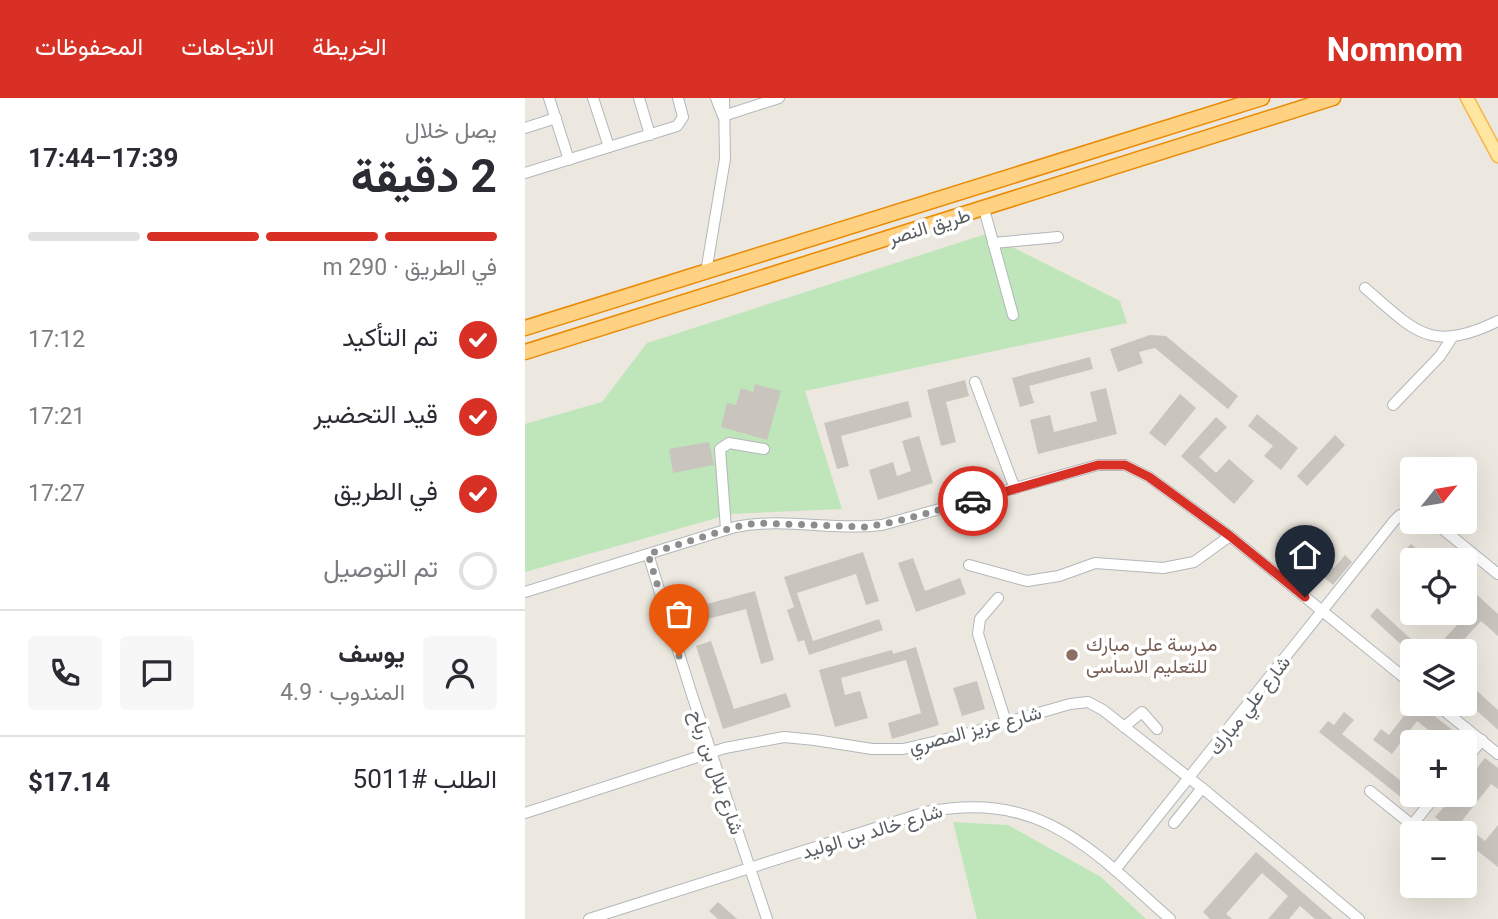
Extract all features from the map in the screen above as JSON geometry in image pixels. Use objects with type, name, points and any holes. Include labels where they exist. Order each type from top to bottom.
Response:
[{"type":"highway","name":"طريق النصر","points":[[525,328],[1262,98]]},
{"type":"highway","name":"طريق النصر","points":[[525,352],[1333,98]]},
{"type":"highway","points":[[963,193],[968,214]]},
{"type":"main road","points":[[1467,98],[1493,132],[1498,156]]},
{"type":"street","points":[[549,98],[569,160]]},
{"type":"street","points":[[593,98],[609,148]]},
{"type":"street","points":[[639,98],[650,135]]},
{"type":"street","points":[[525,173],[677,126],[683,117],[678,98]]},
{"type":"street","points":[[716,98],[723,116]]},
{"type":"street","points":[[706,272],[723,182],[726,144],[724,98]]},
{"type":"street","points":[[723,116],[779,98]]},
{"type":"street","points":[[525,128],[556,118]]},
{"type":"street","points":[[984,209],[1013,315]]},
{"type":"street","points":[[993,243],[1058,237]]},
{"type":"street","points":[[1365,288],[1415,330],[1428,336],[1453,335],[1498,321]]},
{"type":"street","points":[[1393,405],[1440,356],[1453,335]]},
{"type":"street","points":[[975,382],[1015,489]]},
{"type":"street","points":[[726,529],[718,454],[720,449],[729,443],[764,449]]},
{"type":"street","points":[[525,592],[726,529],[757,523],[852,528],[883,525],[1098,465],[1125,465],[1149,477],[1230,536],[1400,674]]},
{"type":"street","name":"شارع علي مبارك","points":[[1115,870],[1400,515]]},
{"type":"street","points":[[1449,534],[1498,574]]},
{"type":"street","points":[[969,565],[1027,581],[1059,576],[1095,563],[1163,568],[1194,562],[1230,536]]},
{"type":"street","name":"شارع بلال بن رباح","points":[[648,554],[767,919]]},
{"type":"street","points":[[998,598],[980,619],[978,634],[1006,722]]},
{"type":"street","name":"شارع عزيز المصري","points":[[525,813],[711,753],[754,742],[784,737],[895,750],[959,736],[1080,702],[1095,705],[1124,727],[1202,788],[1359,919]]},
{"type":"street","points":[[1124,727],[1142,712],[1157,729]]},
{"type":"street","points":[[1451,716],[1498,754]]},
{"type":"street","points":[[1477,746],[1482,740]]},
{"type":"street","points":[[1174,823],[1202,788]]},
{"type":"street","points":[[1370,791],[1407,821]]},
{"type":"street","name":"شارع خالد بن الوليد","points":[[589,919],[926,812],[974,806],[1006,809],[1050,823],[1115,870],[1170,919]]},
{"type":"street","points":[[1415,821],[1427,807]]},
{"type":"green space","points":[[986,234],[1120,301],[1127,323],[805,391],[842,509],[731,514],[525,572],[525,424],[602,402],[647,343]]},
{"type":"green space","points":[[953,822],[1008,825],[1101,877],[1146,919],[977,919]]},
{"type":"building","points":[[1150,335],[1166,336],[1238,396],[1228,409],[1155,348],[1139,352],[1143,363],[1118,372],[1110,349]]},
{"type":"building","points":[[1090,357],[1093,369],[1029,386],[1034,403],[1020,407],[1012,378]]},
{"type":"building","points":[[965,380],[969,396],[946,402],[956,442],[941,446],[927,390]]},
{"type":"building","points":[[755,384],[781,391],[767,440],[721,427],[727,403],[736,405],[741,388],[753,392]]},
{"type":"building","points":[[1106,388],[1117,434],[1038,454],[1030,420],[1050,415],[1054,432],[1097,421],[1090,392]]},
{"type":"building","points":[[1180,394],[1196,408],[1165,446],[1149,433]]},
{"type":"building","points":[[908,401],[912,417],[841,436],[849,466],[837,469],[824,423]]},
{"type":"building","points":[[1257,414],[1298,448],[1281,470],[1264,456],[1273,446],[1248,426]]},
{"type":"building","points":[[1216,417],[1227,427],[1199,457],[1216,473],[1229,459],[1254,481],[1234,504],[1181,456]]},
{"type":"building","points":[[1335,435],[1345,445],[1307,486],[1297,476]]},
{"type":"building","points":[[919,436],[933,483],[878,500],[869,470],[893,462],[897,476],[911,471],[902,441]]},
{"type":"building","points":[[709,442],[714,465],[673,473],[669,449]]},
{"type":"building","points":[[1295,536],[1334,568],[1345,555],[1352,562],[1333,585],[1286,546]]},
{"type":"building","points":[[863,552],[879,601],[866,605],[856,574],[797,593],[813,641],[879,619],[883,630],[809,655],[804,640],[798,642],[787,610],[794,607],[784,577]]},
{"type":"building","points":[[913,558],[925,591],[960,578],[966,594],[916,612],[898,563]]},
{"type":"building","points":[[755,591],[774,660],[761,664],[746,609],[700,621],[696,607]]},
{"type":"building","points":[[1477,595],[1498,614],[1498,636],[1481,621],[1464,639],[1445,638],[1457,625],[1477,625]]},
{"type":"building","points":[[1377,608],[1411,639],[1400,639],[1400,644],[1370,616]]},
{"type":"building","points":[[711,641],[734,709],[786,693],[791,707],[723,729],[696,646]]},
{"type":"building","points":[[916,647],[939,725],[892,739],[888,723],[921,713],[906,660],[841,678],[845,695],[860,691],[868,718],[835,727],[819,670],[892,650],[893,654]]},
{"type":"building","points":[[977,681],[985,709],[962,716],[953,688]]},
{"type":"building","points":[[1477,691],[1498,710],[1498,730],[1477,711]]},
{"type":"building","points":[[1344,712],[1354,720],[1342,734],[1400,780],[1400,796],[1319,732],[1328,721],[1334,725]]},
{"type":"building","points":[[1404,716],[1434,716],[1453,730],[1429,730],[1417,721],[1410,730],[1400,730],[1400,743],[1392,754],[1373,740],[1381,729],[1389,735]]},
{"type":"building","points":[[1485,758],[1498,768],[1498,789],[1491,784],[1477,802],[1477,768]]},
{"type":"building","points":[[1444,807],[1473,807],[1462,821],[1440,821],[1435,817]]},
{"type":"building","points":[[1498,825],[1498,867],[1477,850],[1477,835],[1485,841]]},
{"type":"building","points":[[1256,852],[1333,919],[1315,919],[1300,906],[1289,919],[1268,919],[1288,896],[1262,873],[1226,914],[1232,919],[1210,919],[1203,912]]},
{"type":"building","points":[[718,902],[737,919],[718,919],[709,911]]},
{"type":"way so far","points":[[679,656],[648,554],[735,527],[757,523],[867,527],[973,501]]},
{"type":"place","name":"مدرسة على مبارك للتعليم الاساسى","points":[[1072,655]]},
{"type":"route","points":[[973,501],[1098,465],[1125,465],[1149,477],[1230,536],[1305,597]]}]
